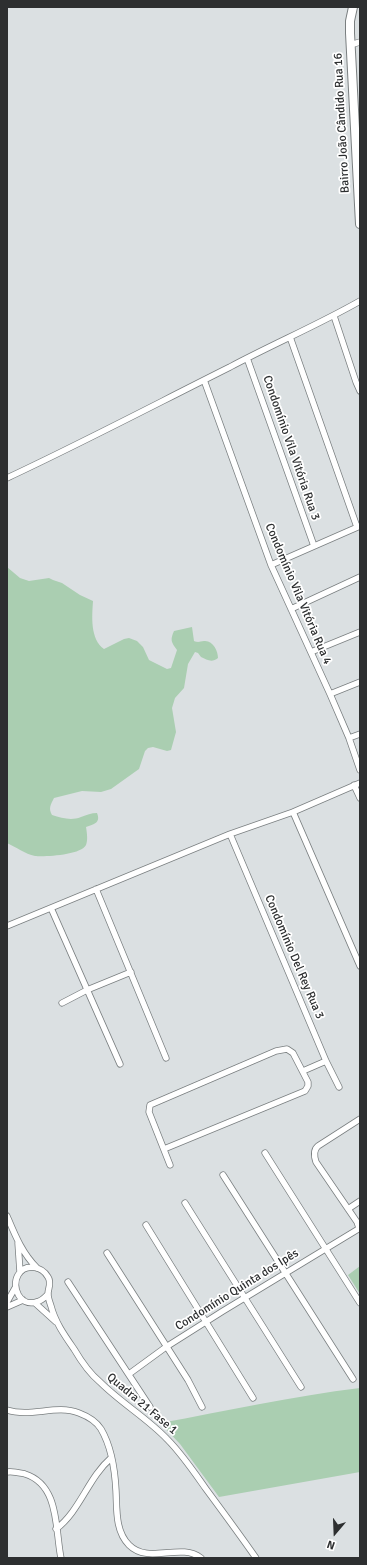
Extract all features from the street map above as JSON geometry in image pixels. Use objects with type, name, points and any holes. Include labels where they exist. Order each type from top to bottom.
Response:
[{"type":"street","name":"Bairro João Cândido Rua 16","points":[[353,7],[350,21],[350,45],[356,98],[360,224]]},
{"type":"street","points":[[350,45],[360,42]]},
{"type":"street","points":[[7,478],[67,451],[247,358],[334,316],[360,301]]},
{"type":"street","points":[[334,316],[360,390]]},
{"type":"street","points":[[271,565],[359,526],[290,337]]},
{"type":"street","name":"Condomínio Vila Vitória Rua 3","points":[[247,358],[314,546]]},
{"type":"street","name":"Condomínio Vila Vitória Rua 4","points":[[204,380],[271,565],[330,694],[349,738],[360,770]]},
{"type":"street","points":[[291,609],[360,577]]},
{"type":"street","points":[[311,652],[360,632]]},
{"type":"street","points":[[330,694],[360,682]]},
{"type":"street","points":[[349,738],[360,734]]},
{"type":"street","points":[[7,926],[230,834],[293,812],[357,784],[360,798]]},
{"type":"street","points":[[293,812],[360,966]]},
{"type":"street","name":"Condomínio Del Rey Rua 3","points":[[230,834],[326,1061],[339,1087]]},
{"type":"street","points":[[96,889],[166,1058]]},
{"type":"street","points":[[51,908],[120,1064]]},
{"type":"street","points":[[62,1003],[88,990],[131,972]]},
{"type":"street","points":[[164,1149],[305,1090],[308,1084],[303,1070],[293,1053],[287,1049],[281,1050],[153,1103],[149,1108],[149,1112],[170,1165]]},
{"type":"street","points":[[303,1070],[326,1061]]},
{"type":"street","points":[[360,1119],[318,1146],[314,1154],[316,1162],[360,1228]]},
{"type":"street","points":[[265,1153],[360,1304]]},
{"type":"street","points":[[223,1175],[353,1379]]},
{"type":"street","points":[[348,1209],[360,1201]]},
{"type":"street","points":[[185,1203],[301,1387]]},
{"type":"street","points":[[7,1216],[17,1241],[37,1268]]},
{"type":"street","points":[[146,1225],[253,1398]]},
{"type":"street","name":"Condomínio Quinta dos Ipês","points":[[129,1374],[166,1347],[360,1228]]},
{"type":"street","points":[[17,1241],[20,1272]]},
{"type":"street","points":[[107,1253],[202,1407]]},
{"type":"street","points":[[7,1302],[15,1288],[16,1278],[25,1268],[37,1268],[44,1271],[49,1278],[51,1286],[48,1294],[42,1300],[35,1303],[23,1300],[15,1288]]},
{"type":"street","points":[[68,1282],[150,1407]]},
{"type":"street","name":"Quadra 21 Fase 1","points":[[48,1294],[51,1307],[58,1323],[94,1377],[160,1431],[177,1449],[256,1558]]},
{"type":"street","points":[[7,1307],[23,1300]]},
{"type":"street","name":"Quadra 21 Fase 1","points":[[35,1303],[58,1323]]},
{"type":"street","points":[[7,1410],[28,1414],[65,1410],[85,1416],[94,1421],[100,1428],[106,1440],[115,1473],[118,1526],[129,1545],[135,1550],[147,1554],[180,1551],[197,1554],[201,1558]]},
{"type":"street","points":[[56,1529],[69,1516],[98,1472],[111,1458]]},
{"type":"street","points":[[7,1472],[20,1473],[30,1476],[44,1487],[54,1506],[61,1558]]},
{"type":"green space","points":[[7,567],[20,578],[29,581],[49,578],[62,583],[80,595],[93,601],[92,620],[94,633],[99,645],[104,649],[129,638],[137,641],[143,647],[149,660],[167,669],[171,668],[177,650],[172,641],[174,631],[192,627],[194,641],[210,642],[216,649],[218,655],[216,660],[210,660],[201,657],[195,652],[188,664],[184,688],[175,698],[172,708],[176,732],[171,750],[167,751],[153,747],[148,748],[145,751],[139,769],[111,789],[101,792],[82,791],[54,798],[50,808],[52,815],[70,819],[95,813],[97,813],[98,816],[96,823],[86,827],[86,845],[77,851],[70,853],[54,856],[35,856],[7,843]]},
{"type":"green space","points":[[360,1266],[360,1294],[348,1275]]},
{"type":"green space","points":[[360,1388],[360,1472],[219,1497],[180,1444],[160,1423],[285,1399]]}]
